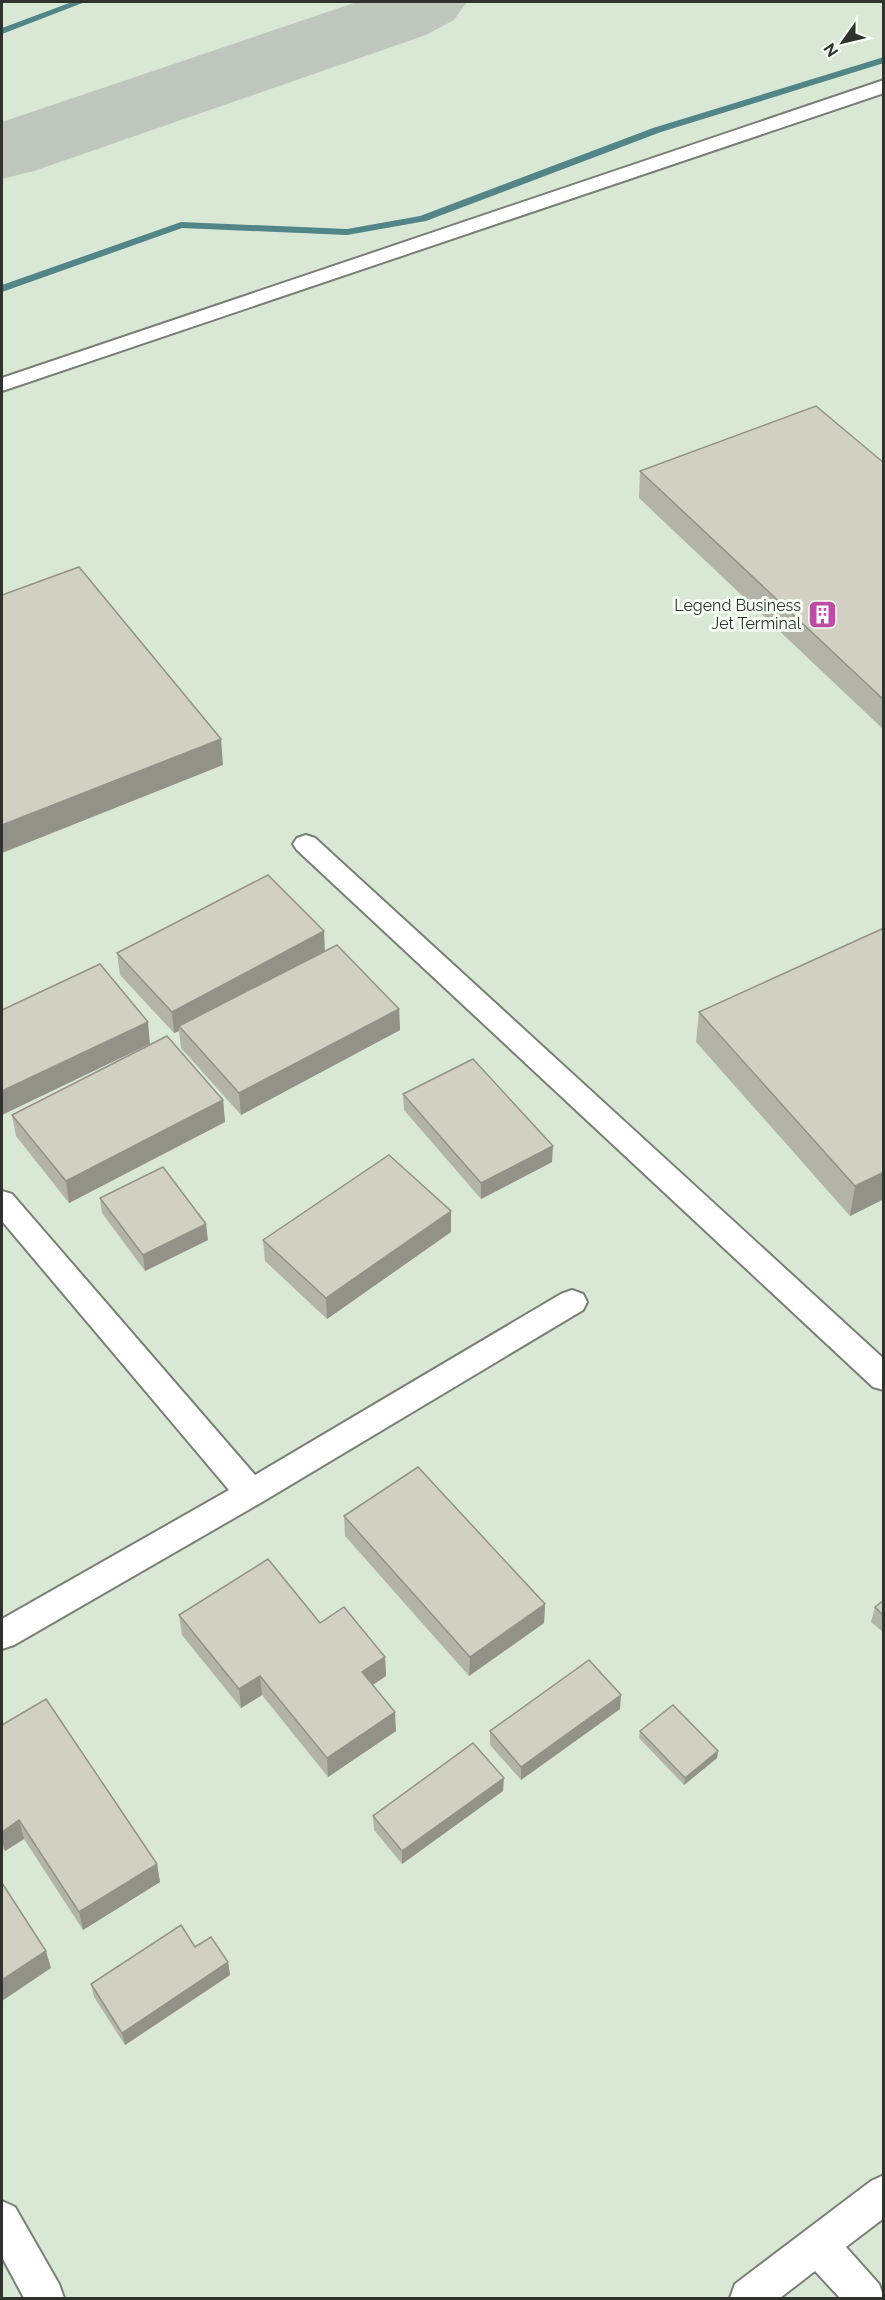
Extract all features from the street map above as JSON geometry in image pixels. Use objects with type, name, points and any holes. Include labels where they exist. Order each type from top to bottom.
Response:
[{"type":"lane","points":[[2,385],[884,86]]},
{"type":"lane","points":[[306,843],[884,1378]]},
{"type":"lane","points":[[2,1202],[251,1493]]},
{"type":"lane","points":[[2,1635],[251,1493],[572,1302]]},
{"type":"lane","points":[[749,2298],[884,2194]]},
{"type":"lane","points":[[2,2220],[45,2298]]},
{"type":"lane","points":[[818,2245],[865,2298]]},
{"type":"shaded area","points":[[2,2],[883,2],[883,2298],[2,2298]]},
{"type":"building","name":"Legend Business Jet Terminal","points":[[816,406],[884,463],[884,700],[640,471]]},
{"type":"building","points":[[79,567],[221,739],[2,825],[2,595]]},
{"type":"building","points":[[268,875],[324,931],[172,1012],[117,953]]},
{"type":"building","points":[[884,928],[884,1172],[855,1186],[699,1012]]},
{"type":"building","points":[[337,945],[399,1009],[239,1093],[179,1026]]},
{"type":"building","points":[[100,964],[148,1022],[2,1091],[2,1010]]},
{"type":"building","points":[[167,1036],[223,1100],[66,1181],[12,1115]]},
{"type":"building","points":[[473,1059],[553,1146],[481,1183],[403,1094]]},
{"type":"building","points":[[389,1155],[451,1211],[326,1298],[263,1240]]},
{"type":"building","points":[[163,1167],[206,1224],[143,1255],[100,1198]]},
{"type":"building","points":[[418,1467],[545,1604],[470,1657],[344,1516]]},
{"type":"building","points":[[268,1559],[320,1623],[344,1607],[385,1657],[362,1672],[395,1712],[327,1758],[260,1676],[239,1689],[179,1615]]},
{"type":"building","points":[[884,1600],[884,1616],[875,1607]]},
{"type":"building","points":[[589,1660],[621,1695],[521,1767],[490,1731]]},
{"type":"building","points":[[46,1699],[157,1864],[79,1912],[19,1820],[2,1832],[2,1725]]},
{"type":"building","points":[[673,1705],[718,1751],[685,1778],[640,1731]]},
{"type":"building","points":[[473,1743],[504,1778],[402,1851],[373,1816]]},
{"type":"building","points":[[2,1883],[46,1951],[2,1980]]},
{"type":"building","points":[[181,1925],[195,1947],[211,1937],[228,1962],[122,2033],[91,1984]]},
{"type":"waterway","points":[[2,31],[80,2]]},
{"type":"waterway","points":[[2,289],[181,225],[347,232],[422,219],[657,130],[884,60]]},
{"type":"taxiway","points":[[2,152],[396,17],[424,2]]},
{"type":"place","name":"Legend Business Jet Terminal","points":[[822,614]]}]
